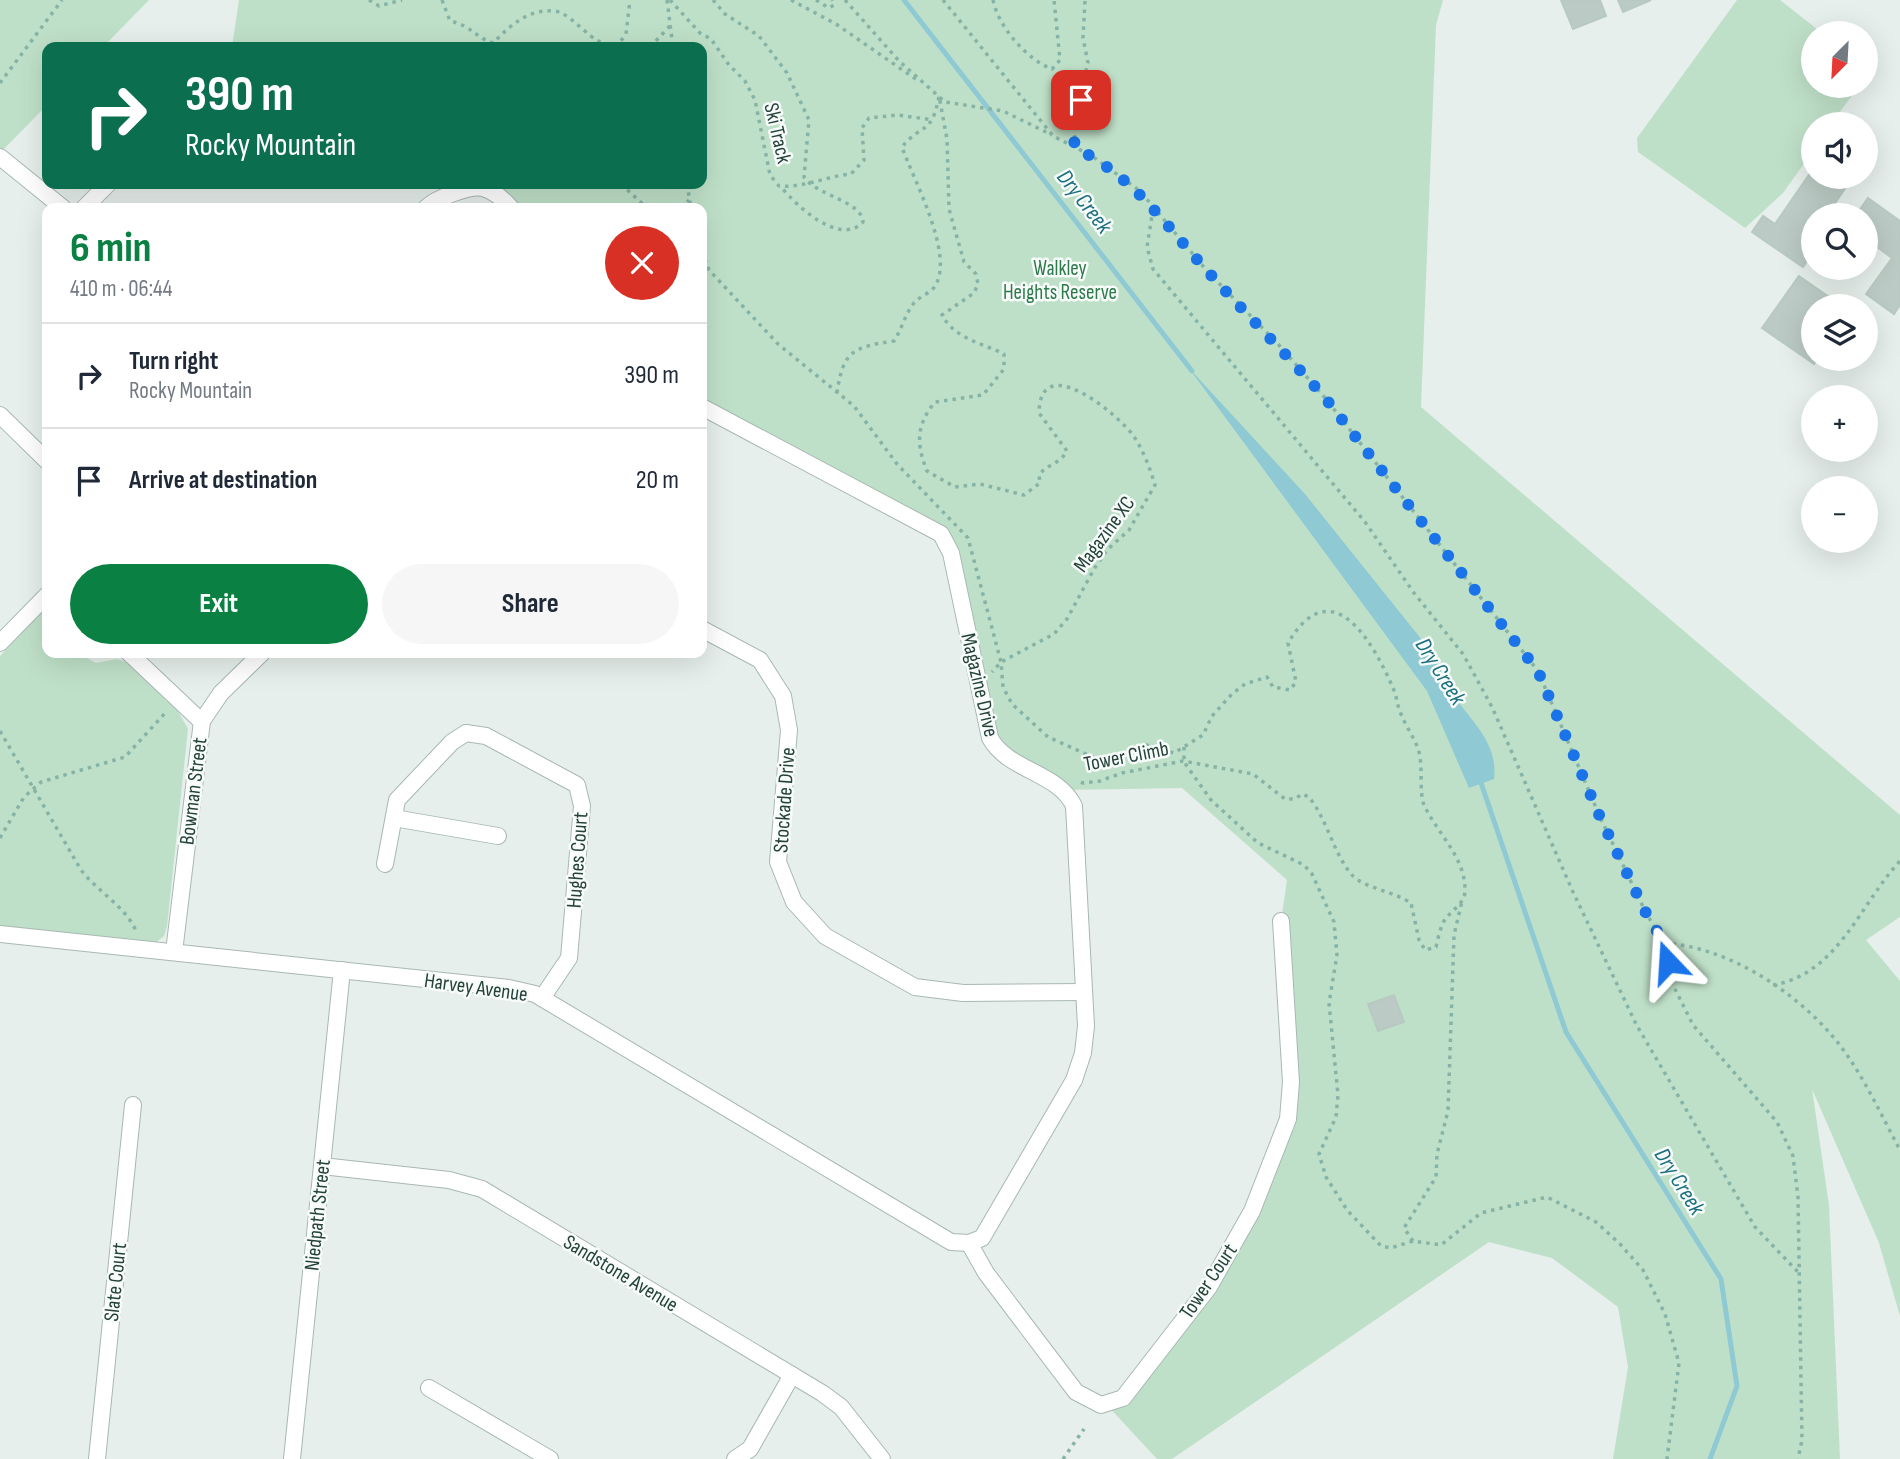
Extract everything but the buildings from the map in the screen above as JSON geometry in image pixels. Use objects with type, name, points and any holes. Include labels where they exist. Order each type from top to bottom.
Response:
[{"type":"street","points":[[2,157],[57,203]]},
{"type":"street","points":[[89,203],[103,189]]},
{"type":"street","points":[[433,203],[445,195],[471,189]]},
{"type":"street","points":[[484,189],[506,203]]},
{"type":"street","name":"Magazine Drive","points":[[707,410],[926,524],[946,540],[990,738],[1001,753],[1063,790],[1074,806],[1086,1038],[1074,1080],[982,1238],[969,1243]]},
{"type":"street","points":[[0,415],[42,456]]},
{"type":"street","points":[[0,643],[42,599]]},
{"type":"street","name":"Stockade Drive","points":[[707,632],[760,660],[782,696],[789,730],[778,862],[794,902],[825,936],[915,987],[963,993],[1084,992]]},
{"type":"street","points":[[134,658],[202,722]]},
{"type":"street","name":"Bowman Street","points":[[174,953],[202,722],[221,693],[257,658]]},
{"type":"street","name":"Hughes Court","points":[[385,864],[397,800],[452,742],[466,733],[486,736],[577,785],[583,806],[569,958],[542,998]]},
{"type":"street","points":[[394,818],[498,836]]},
{"type":"street","name":"Tower Court","points":[[969,1243],[985,1273],[1076,1392],[1101,1405],[1123,1398],[1209,1287],[1252,1211],[1288,1119],[1291,1082],[1281,921]]},
{"type":"street","name":"Harvey Avenue","points":[[0,934],[509,988],[542,998],[951,1242],[969,1243]]},
{"type":"street","name":"Niedpath Street","points":[[292,1459],[342,970]]},
{"type":"street","name":"Slate Court","points":[[97,1459],[132,1105]]},
{"type":"street","name":"Sandstone Avenue","points":[[322,1166],[449,1180],[482,1189],[841,1406],[882,1459]]},
{"type":"street","points":[[735,1459],[750,1449],[792,1375]]},
{"type":"street","points":[[429,1388],[550,1459]]},
{"type":"path","points":[[0,83],[62,0]]},
{"type":"path","points":[[369,0],[379,6],[402,0]]},
{"type":"path","points":[[442,0],[450,21],[473,29],[480,39],[490,42]]},
{"type":"path","points":[[618,42],[623,40],[626,34],[629,0]]},
{"type":"path","points":[[668,0],[672,42]]},
{"type":"path","name":"Ski Track","points":[[668,0],[700,33],[711,39],[729,65],[745,81],[755,100],[770,175],[779,186],[808,184],[828,176],[851,174],[864,160],[862,128],[869,118],[898,115],[933,120]]},
{"type":"path","points":[[713,0],[725,14],[759,36],[787,73],[809,120],[808,145],[803,168],[808,184],[854,207],[863,218],[860,225],[836,227],[814,219],[779,186]]},
{"type":"path","points":[[791,0],[836,24],[945,102],[1003,111],[1074,147],[1121,177],[1153,207],[1207,271],[1326,399],[1538,671],[1600,817],[1646,913],[1664,943],[1671,981],[1693,1025],[1777,1122],[1793,1156],[1798,1197],[1802,1440],[1798,1459]]},
{"type":"path","points":[[816,0],[829,8],[834,5],[832,0]]},
{"type":"path","points":[[845,0],[875,37],[927,87]]},
{"type":"path","points":[[943,0],[1053,136]]},
{"type":"path","points":[[993,0],[996,12],[1011,34],[1034,58],[1052,69],[1060,60],[1054,0]]},
{"type":"path","points":[[1074,147],[1077,108],[1088,63],[1083,38],[1085,0]]},
{"type":"path","points":[[494,42],[520,18],[537,12],[556,11],[571,17],[586,35],[598,42]]},
{"type":"path","points":[[655,42],[670,26]]},
{"type":"path","points":[[707,268],[778,344],[837,393],[840,372],[847,358],[858,347],[894,341],[909,309],[934,289],[938,279],[941,264],[933,230],[902,146],[909,138],[927,129],[936,113],[939,96]]},
{"type":"path","name":"Magazine XC","points":[[939,96],[948,148],[949,209],[964,262],[976,274],[978,284],[974,293],[942,315],[948,326],[972,341],[1004,354],[1004,369],[982,395],[935,402],[929,409],[920,423],[918,439],[927,471],[955,487],[980,484],[1024,495],[1033,490],[1040,483],[1039,475],[1044,468],[1062,460],[1067,451],[1039,413],[1042,395],[1049,387],[1059,384],[1082,392],[1132,434],[1150,466],[1155,485],[1146,505],[1129,530],[1107,550],[1094,569],[1067,619],[1054,634],[996,665],[990,677]]},
{"type":"path","points":[[626,189],[642,203]]},
{"type":"path","points":[[688,189],[690,203]]},
{"type":"path","points":[[686,203],[689,200]]},
{"type":"path","points":[[1153,207],[1147,247],[1153,269],[1365,522],[1414,593],[1463,654],[1492,707],[1573,892],[1636,1024],[1755,1227],[1799,1274]]},
{"type":"path","points":[[707,265],[709,270]]},
{"type":"path","points":[[1030,723],[1048,737],[1105,763],[1146,745],[1174,753],[1203,735],[1212,716],[1245,684],[1267,677],[1273,687],[1290,690],[1296,682],[1288,643],[1298,626],[1309,617],[1327,611],[1356,623],[1374,646],[1420,755],[1422,802],[1460,867],[1465,891],[1454,935],[1448,1111],[1437,1154],[1436,1177],[1405,1228],[1413,1241]]},
{"type":"path","points":[[0,838],[24,797],[41,782],[124,757],[178,699]]},
{"type":"path","points":[[0,731],[81,870],[96,888],[132,921],[144,949]]},
{"type":"path","points":[[1184,747],[1184,762],[1211,800],[1258,843],[1304,865],[1322,891],[1334,922],[1337,954],[1329,1003],[1338,1095],[1336,1117],[1319,1154],[1326,1177],[1347,1210],[1381,1246],[1391,1248],[1413,1241],[1441,1245],[1481,1213],[1547,1197],[1596,1222],[1643,1270],[1673,1338],[1679,1363],[1667,1459]]},
{"type":"path","name":"Tower Climb","points":[[1071,779],[1083,783],[1184,762],[1254,774],[1285,799],[1295,799],[1302,794],[1310,797],[1353,877],[1370,886],[1398,894],[1411,903],[1419,940],[1425,950],[1436,947],[1445,920],[1463,900]]},
{"type":"path","points":[[1773,985],[1814,971],[1844,937],[1900,861]]},
{"type":"path","points":[[1664,943],[1714,952],[1773,985],[1835,1038],[1900,1150]]},
{"type":"path","points":[[1063,1459],[1084,1429]]},
{"type":"green space","points":[[0,0],[149,0],[108,42],[42,42],[42,110],[0,153]]},
{"type":"green space","name":"Walkley Heights Reserve","points":[[239,0],[1443,0],[1436,25],[1421,407],[1900,815],[1900,917],[1866,940],[1900,981],[1900,1316],[1879,1243],[1812,1089],[1829,1205],[1840,1459],[1613,1459],[1628,1367],[1618,1307],[1552,1258],[1489,1242],[1172,1459],[1157,1459],[1106,1404],[1167,1340],[1242,1230],[1291,1082],[1281,921],[1287,880],[1182,788],[1063,790],[994,746],[946,540],[707,409],[707,203],[498,203],[479,189],[707,189],[707,42],[233,42]]},
{"type":"green space","points":[[1737,0],[1780,0],[1807,21],[1801,21],[1801,98],[1850,98],[1840,112],[1801,112],[1801,168],[1783,193],[1745,228],[1638,152],[1637,138]]},
{"type":"green space","points":[[42,612],[42,658],[87,658],[96,663],[117,659],[126,662],[178,711],[188,729],[167,926],[164,936],[151,946],[0,929],[0,656]]},
{"type":"water","points":[[1188,367],[1305,494],[1438,660],[1447,686],[1486,741],[1494,765],[1494,779],[1469,788],[1427,691]]},
{"type":"waterway","name":"Dry Creek","points":[[904,0],[1192,371]]},
{"type":"waterway","name":"Dry Creek","points":[[1479,777],[1566,1032],[1721,1279],[1737,1386],[1710,1459]]},
{"type":"route","points":[[1081,100],[1077,108],[1074,147],[1092,156],[1140,191],[1207,271],[1278,344],[1326,399],[1419,522],[1538,671],[1600,817],[1646,913],[1664,943],[1668,962]]}]
